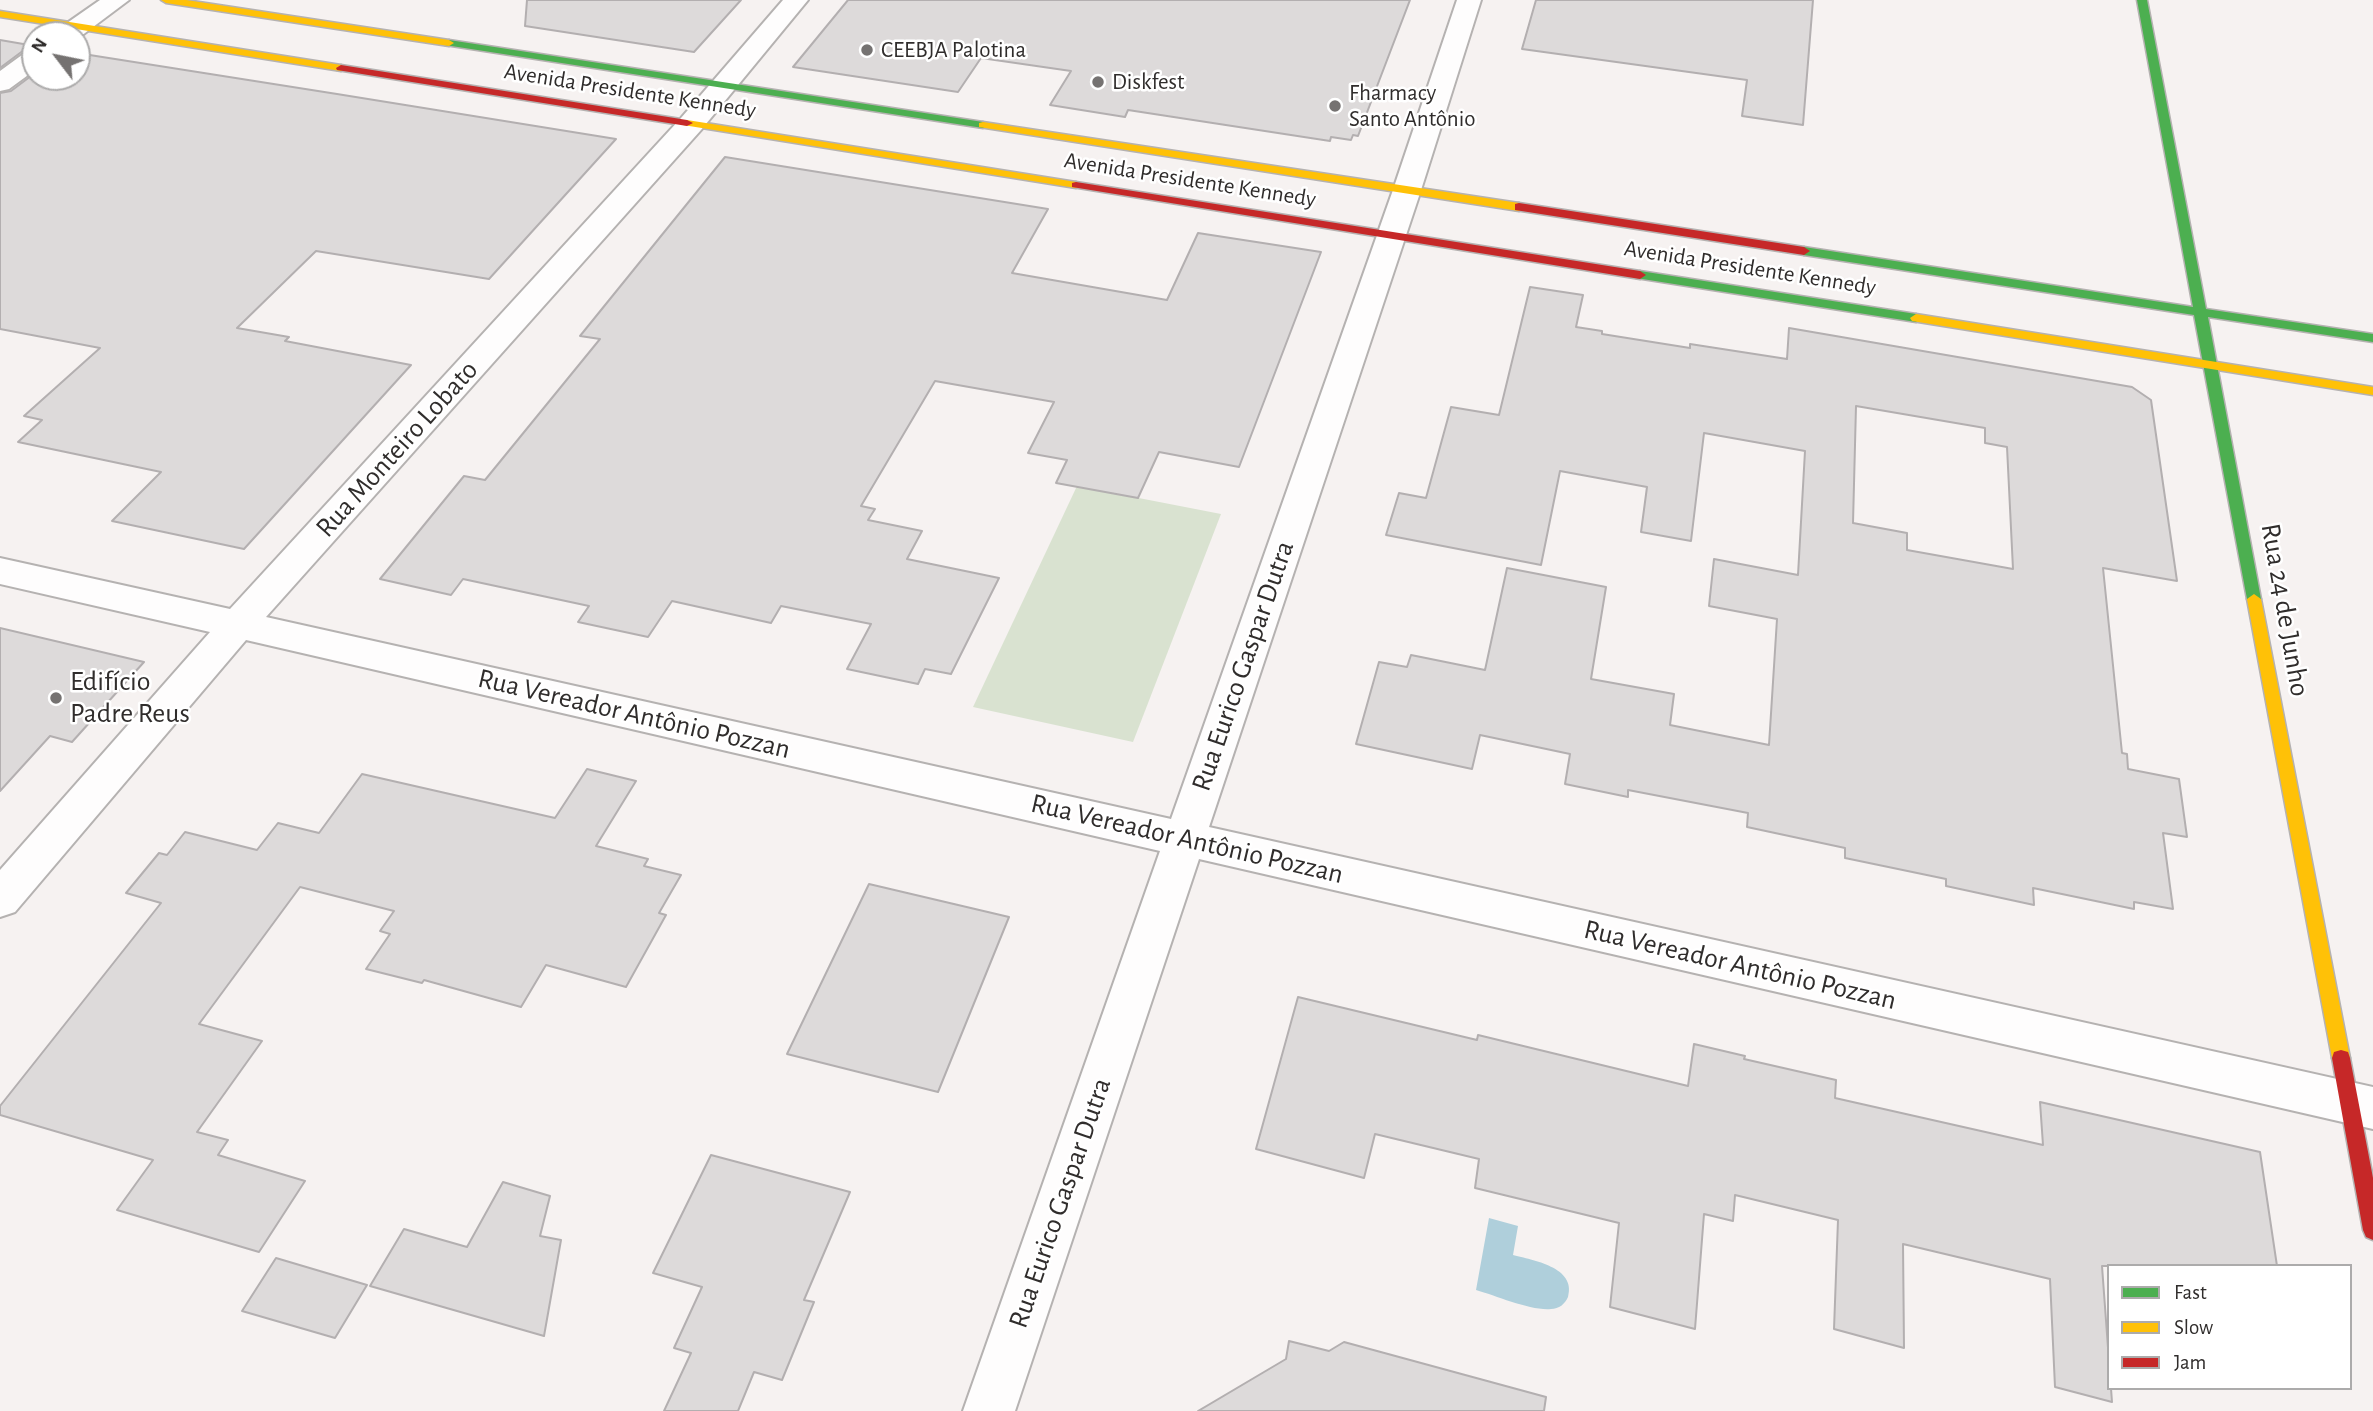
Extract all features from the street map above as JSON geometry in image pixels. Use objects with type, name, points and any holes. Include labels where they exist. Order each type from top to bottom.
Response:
[{"type":"main road","name":"Avenida Presidente Kennedy","points":[[166,0],[2373,338]]},
{"type":"main road","name":"Rua 24 de Junho","points":[[2142,0],[2201,312],[2361,1105],[2373,1230]]},
{"type":"main road","name":"Avenida Presidente Kennedy","points":[[0,14],[30,21]]},
{"type":"main road","name":"Avenida Presidente Kennedy","points":[[91,34],[691,124],[2373,391]]},
{"type":"street","points":[[87,21],[117,0]]},
{"type":"street","name":"Rua Monteiro Lobato","points":[[0,899],[238,625],[691,124],[796,0]]},
{"type":"street","name":"Rua Eurico Gaspar Dutra","points":[[989,1411],[1407,190],[1469,0]]},
{"type":"street","points":[[0,83],[21,68]]},
{"type":"street","name":"Rua Vereador Antônio Pozzan","points":[[0,572],[2361,1105]]},
{"type":"green space","points":[[1077,486],[1221,514],[1133,742],[973,707]]},
{"type":"water","points":[[1489,1218],[1518,1226],[1513,1255],[1551,1267],[1566,1278],[1568,1297],[1561,1306],[1551,1309],[1534,1308],[1476,1290]]},
{"type":"building","points":[[527,0],[741,0],[694,52],[525,26]]},
{"type":"building","points":[[848,0],[1410,0],[1358,136],[1353,135],[1351,140],[1331,137],[1330,141],[1128,110],[1125,117],[1050,105],[1071,71],[981,58],[958,92],[793,67]]},
{"type":"building","points":[[1536,0],[1813,0],[1803,125],[1742,116],[1747,80],[1522,49]]},
{"type":"building","points":[[0,40],[21,44],[21,52],[0,68]]},
{"type":"building","points":[[91,55],[616,139],[489,279],[316,251],[237,328],[289,337],[285,341],[411,365],[244,549],[112,521],[161,472],[18,442],[42,420],[24,416],[100,348],[0,329],[0,93],[11,91],[21,84],[21,91],[91,91]]},
{"type":"building","points":[[725,157],[1048,209],[1012,273],[1167,300],[1198,233],[1321,252],[1239,467],[1159,452],[1138,498],[1056,483],[1067,460],[1028,453],[1054,402],[935,381],[861,506],[875,509],[868,520],[922,531],[907,559],[999,578],[951,674],[925,669],[918,684],[847,669],[871,624],[781,606],[771,623],[672,601],[648,637],[578,622],[589,606],[463,579],[451,595],[380,579],[464,476],[485,480],[600,339],[580,336]]},
{"type":"building","points":[[1530,287],[1583,295],[1576,327],[1602,331],[1602,334],[1787,359],[1789,328],[2132,387],[2151,400],[2177,581],[2103,568],[2122,753],[2127,754],[2128,769],[2179,779],[2187,837],[2163,833],[2173,909],[2134,902],[2134,909],[2033,888],[2034,905],[1946,886],[1946,879],[1845,858],[1845,848],[1747,827],[1748,813],[1628,790],[1628,797],[1565,784],[1570,754],[1480,735],[1472,769],[1356,744],[1379,662],[1407,667],[1411,655],[1485,670],[1507,568],[1606,587],[1591,679],[1674,694],[1670,725],[1769,745],[1777,619],[1709,606],[1714,559],[1798,575],[1805,451],[1704,433],[1691,541],[1641,532],[1647,487],[1560,471],[1541,565],[1386,535],[1399,493],[1426,498],[1451,407],[1499,415]],"holes":[[[1856,406],[1985,428],[1985,443],[2007,447],[2013,569],[1907,550],[1907,533],[1853,523]]]},
{"type":"building","name":"Edifício Padre Reus","points":[[0,628],[144,662],[72,742],[50,736],[0,791]]},
{"type":"building","points":[[587,769],[636,781],[596,846],[648,859],[644,866],[681,875],[659,913],[666,915],[626,987],[546,965],[521,1007],[424,980],[422,983],[366,969],[390,934],[380,931],[394,911],[300,887],[199,1024],[262,1041],[197,1132],[228,1140],[218,1155],[305,1181],[259,1252],[117,1210],[153,1160],[0,1115],[0,1106],[161,903],[126,893],[159,853],[167,855],[185,832],[257,850],[278,823],[319,833],[362,774],[555,818]]},
{"type":"building","points":[[869,884],[1009,917],[938,1092],[787,1054]]},
{"type":"building","points":[[1298,997],[1477,1040],[1478,1035],[1688,1086],[1694,1044],[1745,1056],[1744,1059],[1836,1080],[1835,1098],[2043,1145],[2040,1102],[2260,1152],[2277,1264],[2102,1266],[2107,1334],[2107,1390],[2111,1390],[2112,1402],[2055,1387],[2050,1279],[1903,1244],[1904,1348],[1834,1329],[1838,1220],[1735,1195],[1733,1221],[1704,1214],[1695,1329],[1610,1307],[1619,1223],[1475,1188],[1479,1159],[1375,1134],[1364,1178],[1256,1149]]},
{"type":"building","points":[[711,1155],[850,1192],[804,1300],[814,1302],[782,1380],[754,1372],[738,1411],[664,1411],[691,1353],[674,1348],[702,1287],[653,1273]]},
{"type":"building","points":[[503,1182],[550,1196],[540,1236],[561,1240],[544,1336],[370,1286],[404,1229],[467,1247]]},
{"type":"building","points":[[276,1258],[367,1285],[335,1338],[242,1311]]},
{"type":"building","points":[[1289,1341],[1329,1351],[1344,1342],[1546,1397],[1544,1411],[1198,1411],[1286,1359]]},
{"type":"traffic: fast","points":[[2142,0],[2254,599]]},
{"type":"traffic: fast","points":[[449,43],[983,125]]},
{"type":"traffic: fast","points":[[1804,251],[2373,338]]},
{"type":"traffic: fast","points":[[1640,275],[1916,318]]},
{"type":"traffic: slow","points":[[166,0],[449,43]]},
{"type":"traffic: slow","points":[[0,14],[341,68]]},
{"type":"traffic: slow","points":[[687,123],[1076,185]]},
{"type":"traffic: slow","points":[[983,125],[1519,207]]},
{"type":"traffic: slow","points":[[1916,318],[2373,391]]},
{"type":"traffic: slow","points":[[2254,599],[2341,1058]]},
{"type":"traffic: jam","points":[[341,68],[687,123]]},
{"type":"traffic: jam","points":[[1076,185],[1640,275]]},
{"type":"traffic: jam","points":[[1519,207],[1804,251]]},
{"type":"traffic: jam","points":[[2341,1058],[2373,1230]]},
{"type":"place","name":"CEEBJA Palotina","points":[[867,50]]},
{"type":"place","name":"Diskfest","points":[[1098,82]]},
{"type":"place","name":"Fharmacy Santo Antônio","points":[[1335,106]]},
{"type":"place","name":"Edifício Padre Reus","points":[[56,698]]}]
